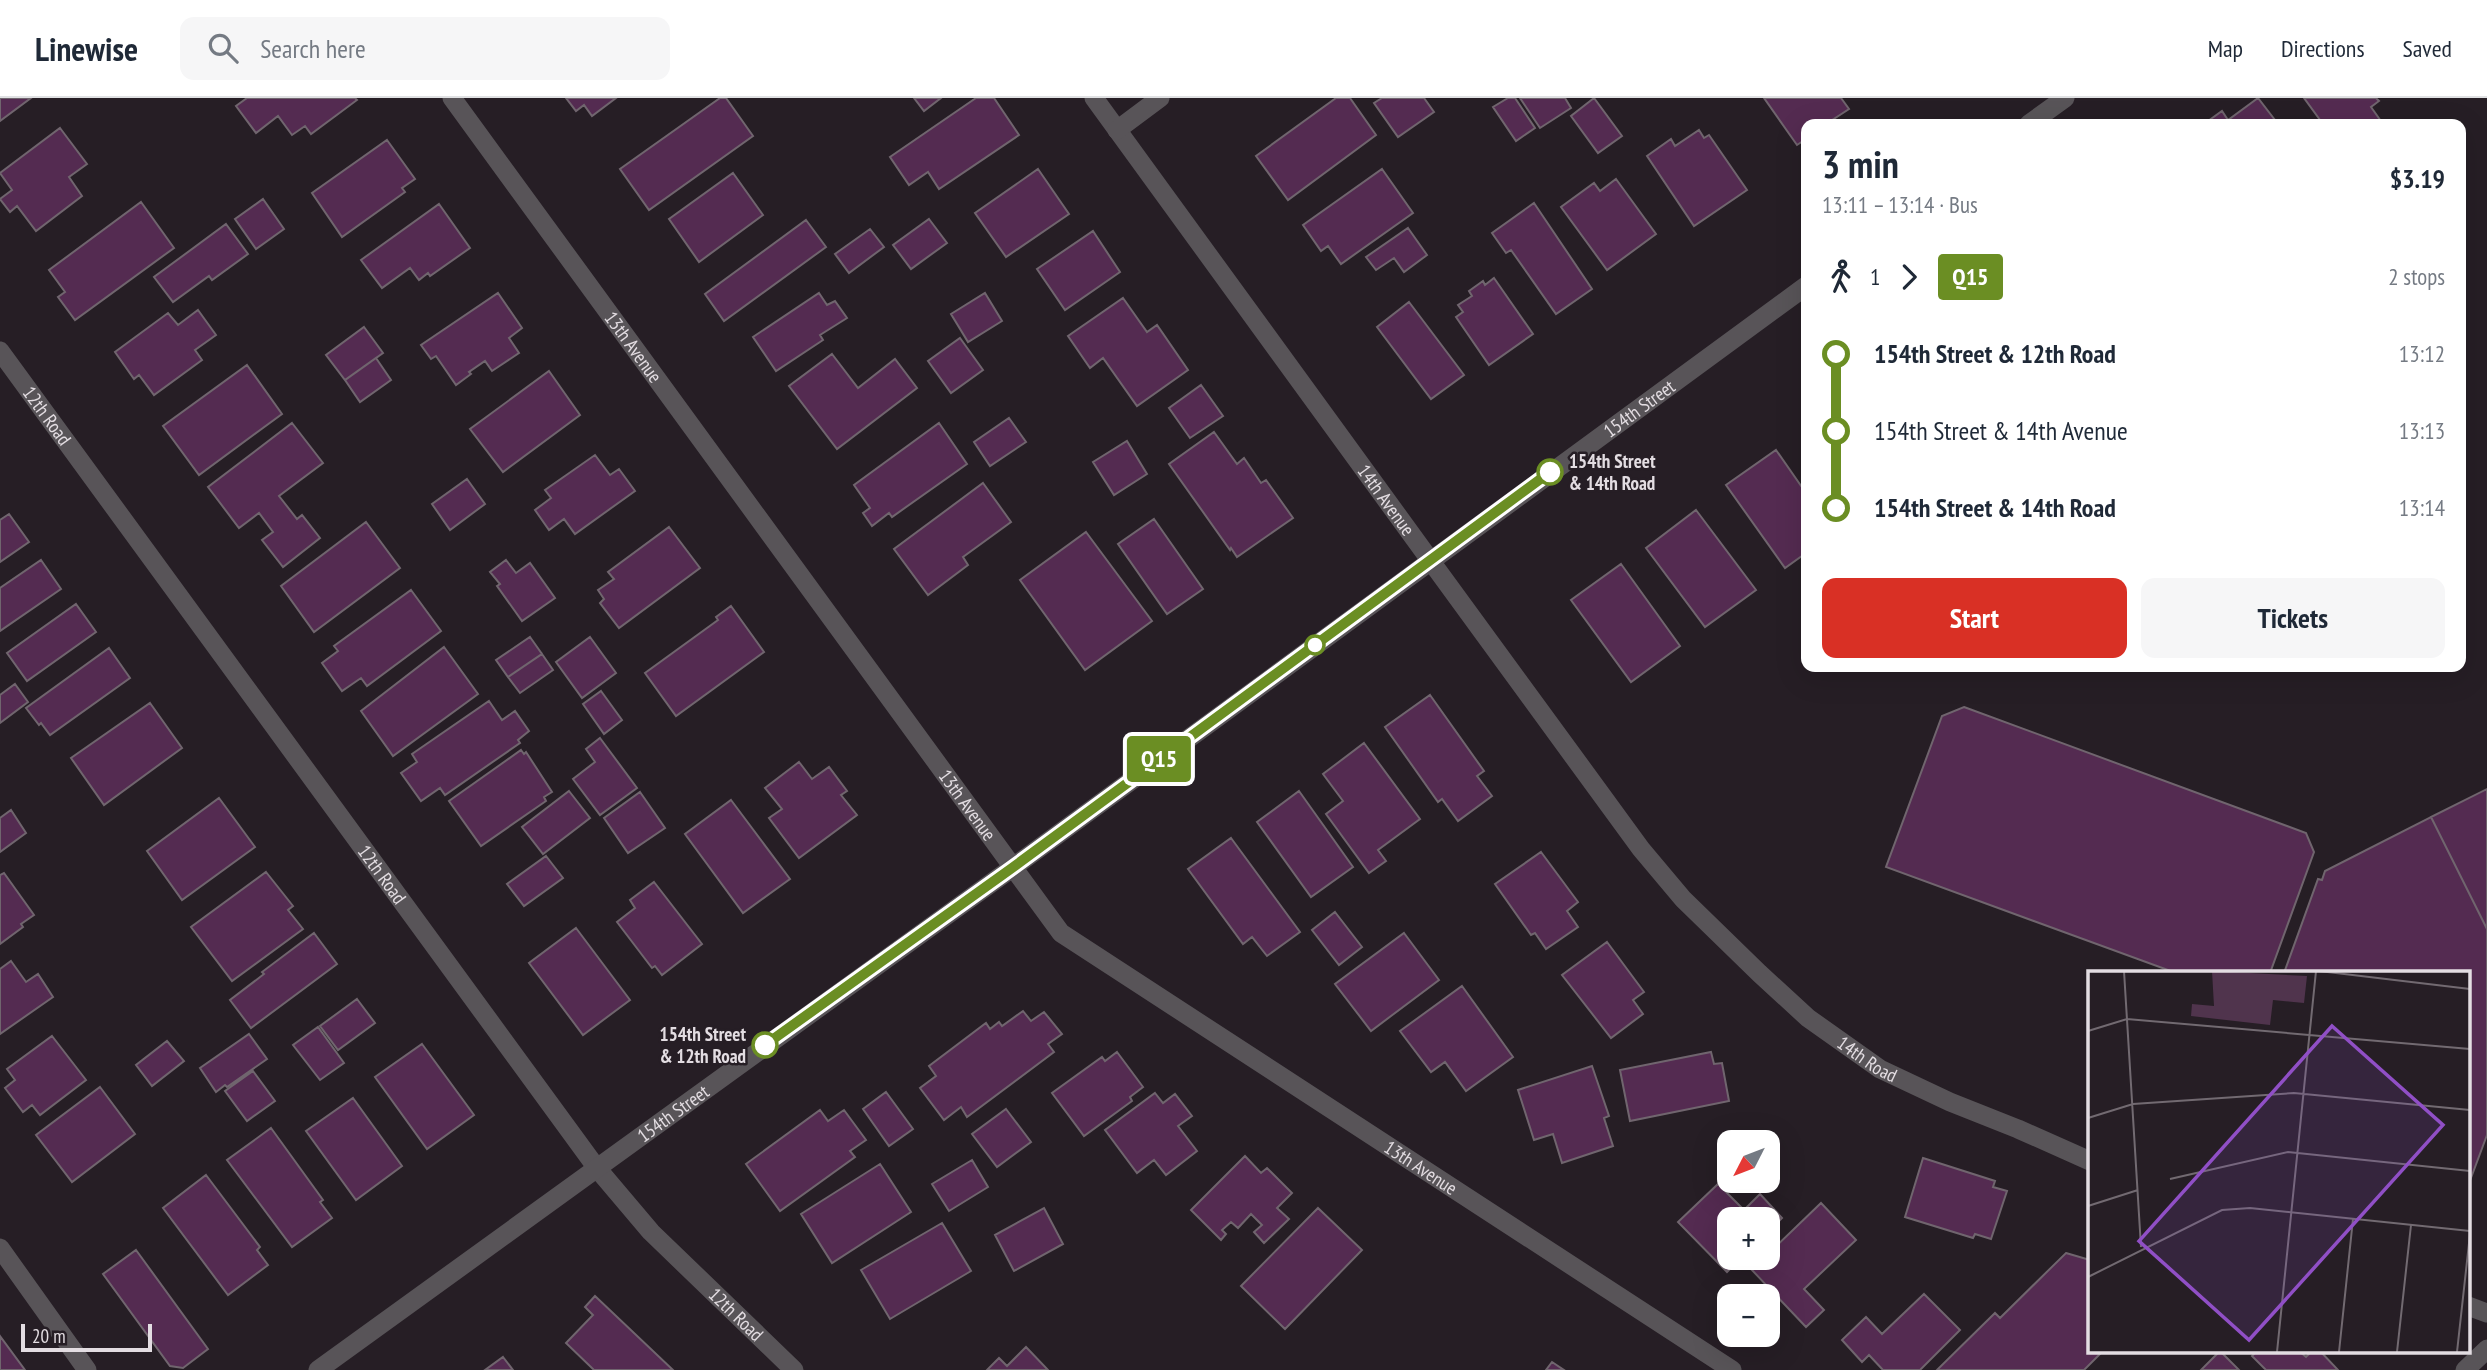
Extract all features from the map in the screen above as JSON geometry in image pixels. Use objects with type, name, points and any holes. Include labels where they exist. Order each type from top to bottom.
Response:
[{"type":"street","name":"13th Avenue","points":[[452,98],[1061,933],[1731,1370]]},
{"type":"street","name":"14th Avenue","points":[[1094,98],[1642,849],[1683,899]]},
{"type":"street","points":[[1117,130],[1160,98]]},
{"type":"street","points":[[2036,119],[2065,98]]},
{"type":"street","name":"154th Street","points":[[318,1370],[1012,868],[1801,290]]},
{"type":"street","name":"12th Road","points":[[0,351],[596,1167],[651,1232],[794,1370]]},
{"type":"street","name":"14th Road","points":[[1683,899],[1808,1018],[1880,1069],[1950,1102],[2088,1160]]},
{"type":"street","points":[[0,1248],[87,1370]]},
{"type":"street","points":[[2470,1307],[2487,1313]]},
{"type":"street","points":[[2465,1370],[2487,1349]]},
{"type":"building","points":[[0,98],[31,98],[0,121]]},
{"type":"building","points":[[247,98],[357,100],[311,134],[305,126],[292,135],[278,116],[256,133],[236,106]]},
{"type":"building","points":[[566,98],[616,98],[592,116],[584,105],[576,111]]},
{"type":"building","points":[[720,98],[726,98],[753,136],[649,210],[620,169]]},
{"type":"building","points":[[914,98],[941,98],[924,111]]},
{"type":"building","points":[[976,98],[994,98],[1019,135],[939,189],[928,172],[909,185],[890,157]]},
{"type":"building","points":[[1336,98],[1350,98],[1376,135],[1288,200],[1256,156]]},
{"type":"building","points":[[1382,98],[1424,98],[1434,112],[1398,137],[1374,103]]},
{"type":"building","points":[[1508,98],[1515,98],[1535,128],[1516,141],[1493,107]]},
{"type":"building","points":[[1520,98],[1565,98],[1571,108],[1540,128]]},
{"type":"building","points":[[1594,98],[1622,136],[1598,153],[1571,116]]},
{"type":"building","points":[[1764,98],[1841,98],[1849,109],[1834,119],[1801,119],[1801,142],[1797,145]]},
{"type":"building","points":[[2258,98],[2274,119],[2229,119]]},
{"type":"building","points":[[2304,98],[2376,98],[2379,101],[2371,107],[2379,119],[2319,119]]},
{"type":"building","points":[[2222,111],[2227,119],[2211,119]]},
{"type":"building","points":[[60,128],[87,164],[69,177],[82,196],[36,231],[17,206],[10,212],[0,199],[12,190],[0,173]]},
{"type":"building","points":[[1699,130],[1704,138],[1709,135],[1747,190],[1694,226],[1647,156],[1671,139],[1675,146]]},
{"type":"building","points":[[387,140],[415,179],[402,188],[405,192],[342,237],[312,193]]},
{"type":"building","points":[[1038,169],[1069,214],[1006,257],[975,213]]},
{"type":"building","points":[[1382,169],[1413,213],[1341,264],[1328,246],[1321,251],[1303,225]]},
{"type":"building","points":[[733,173],[763,215],[699,262],[669,219]]},
{"type":"building","points":[[1616,179],[1656,234],[1607,270],[1561,207],[1594,183],[1600,191]]},
{"type":"building","points":[[263,199],[284,229],[256,249],[235,219]]},
{"type":"building","points":[[141,202],[174,248],[75,320],[58,297],[65,292],[49,270]]},
{"type":"building","points":[[1534,203],[1592,289],[1556,314],[1511,250],[1506,253],[1492,233]]},
{"type":"building","points":[[439,204],[470,248],[430,276],[428,273],[419,280],[410,268],[382,288],[361,260]]},
{"type":"building","points":[[929,219],[947,243],[911,269],[893,245]]},
{"type":"building","points":[[806,220],[826,247],[724,321],[705,294]]},
{"type":"building","points":[[226,224],[248,254],[212,280],[209,276],[173,302],[154,277]]},
{"type":"building","points":[[1408,228],[1427,255],[1404,272],[1394,258],[1376,270],[1366,257]]},
{"type":"building","points":[[870,229],[884,247],[849,273],[835,254]]},
{"type":"building","points":[[1093,231],[1120,272],[1065,310],[1037,269]]},
{"type":"building","points":[[1494,278],[1533,334],[1489,365],[1456,317],[1463,312],[1458,305],[1472,296],[1469,291],[1483,281],[1485,285]]},
{"type":"building","points":[[498,293],[522,328],[509,338],[519,353],[492,371],[485,361],[456,385],[436,356],[431,359],[421,345]]},
{"type":"building","points":[[819,293],[827,305],[835,301],[847,318],[820,335],[823,340],[776,371],[753,337]]},
{"type":"building","points":[[985,293],[1002,321],[968,342],[951,314]]},
{"type":"building","points":[[1123,298],[1147,332],[1157,325],[1188,370],[1137,406],[1103,358],[1090,368],[1068,336]]},
{"type":"building","points":[[1409,302],[1464,375],[1431,399],[1377,327]]},
{"type":"building","points":[[198,310],[216,335],[195,350],[202,360],[154,395],[139,375],[134,379],[115,352],[168,313],[178,325]]},
{"type":"building","points":[[364,327],[383,353],[345,380],[326,355]]},
{"type":"building","points":[[960,338],[983,370],[951,393],[928,361]]},
{"type":"building","points":[[832,354],[858,388],[895,359],[917,388],[837,449],[789,386]]},
{"type":"building","points":[[376,358],[391,380],[360,402],[345,380]]},
{"type":"building","points":[[247,365],[282,414],[199,475],[163,426]]},
{"type":"building","points":[[549,371],[580,415],[503,472],[470,429]]},
{"type":"building","points":[[1201,385],[1223,416],[1190,438],[1169,408]]},
{"type":"building","points":[[1009,418],[1026,442],[990,466],[974,442]]},
{"type":"building","points":[[292,423],[323,463],[279,496],[297,519],[302,515],[320,538],[283,567],[262,540],[273,532],[259,513],[239,528],[208,487]]},
{"type":"building","points":[[939,423],[967,464],[892,517],[889,513],[872,526],[863,513],[870,508],[854,485]]},
{"type":"building","points":[[1214,432],[1237,464],[1244,458],[1261,483],[1266,480],[1293,518],[1237,557],[1169,464]]},
{"type":"building","points":[[1127,441],[1147,474],[1114,495],[1093,462]]},
{"type":"building","points":[[1776,450],[1801,486],[1801,557],[1785,568],[1726,485]]},
{"type":"building","points":[[595,455],[610,475],[619,469],[635,491],[575,534],[564,519],[549,530],[535,510],[551,498],[545,490]]},
{"type":"building","points":[[467,479],[485,504],[450,530],[432,504]]},
{"type":"building","points":[[983,483],[1011,522],[963,557],[968,565],[928,595],[894,549]]},
{"type":"building","points":[[1696,510],[1756,590],[1705,627],[1646,548]]},
{"type":"building","points":[[9,514],[29,542],[0,562],[0,520]]},
{"type":"building","points":[[1154,519],[1203,589],[1167,614],[1118,544]]},
{"type":"building","points":[[366,522],[400,568],[314,632],[281,586]]},
{"type":"building","points":[[669,527],[700,568],[619,628],[600,603],[604,599],[598,590],[614,579],[608,572]]},
{"type":"building","points":[[1086,532],[1152,621],[1085,670],[1020,580]]},
{"type":"building","points":[[41,560],[61,589],[0,631],[0,588]]},
{"type":"building","points":[[506,560],[516,573],[530,563],[555,598],[522,621],[490,572]]},
{"type":"building","points":[[1621,564],[1680,646],[1631,682],[1571,600]]},
{"type":"building","points":[[411,590],[441,631],[367,686],[361,678],[342,691],[322,663],[338,651],[334,646]]},
{"type":"building","points":[[76,604],[96,632],[27,681],[7,653]]},
{"type":"building","points":[[731,606],[764,652],[676,716],[645,673],[718,620],[716,617]]},
{"type":"building","points":[[530,637],[542,654],[508,677],[496,660]]},
{"type":"building","points":[[590,637],[616,673],[582,698],[556,662]]},
{"type":"building","points":[[444,647],[478,694],[393,756],[361,711]]},
{"type":"building","points":[[109,648],[130,678],[50,735],[26,708]]},
{"type":"building","points":[[542,654],[553,670],[520,693],[508,677]]},
{"type":"building","points":[[15,684],[28,702],[0,723],[0,695]]},
{"type":"building","points":[[601,691],[622,720],[604,734],[583,704]]},
{"type":"building","points":[[1430,695],[1484,771],[1477,776],[1492,796],[1458,821],[1442,799],[1438,802],[1385,727]]},
{"type":"building","points":[[489,701],[502,720],[515,711],[529,731],[518,740],[520,743],[445,795],[440,788],[421,801],[401,773],[417,762],[412,754]]},
{"type":"building","points":[[150,703],[182,748],[104,805],[71,758]]},
{"type":"building","points":[[1964,707],[2306,833],[2314,852],[2271,971],[2171,971],[1886,867],[1942,716]]},
{"type":"building","points":[[600,738],[637,788],[600,815],[573,779],[595,762],[586,749]]},
{"type":"building","points":[[1364,743],[1420,819],[1378,850],[1386,861],[1369,873],[1326,814],[1343,801],[1323,774]]},
{"type":"building","points":[[521,750],[524,754],[526,752],[552,792],[544,797],[546,801],[481,846],[449,801]]},
{"type":"building","points":[[799,762],[812,779],[829,767],[847,791],[841,795],[857,815],[799,858],[769,818],[782,809],[765,788]]},
{"type":"building","points":[[2487,789],[2487,929],[2431,817]]},
{"type":"building","points":[[569,791],[590,818],[543,854],[522,827]]},
{"type":"building","points":[[1299,791],[1353,867],[1311,897],[1257,822]]},
{"type":"building","points":[[640,792],[665,828],[628,853],[604,818]]},
{"type":"building","points":[[219,798],[255,847],[182,900],[147,851]]},
{"type":"building","points":[[731,800],[790,879],[743,913],[685,834]]},
{"type":"building","points":[[11,810],[26,833],[0,852],[0,818]]},
{"type":"building","points":[[2431,817],[2487,929],[2487,1135],[2470,1181],[2470,971],[2285,971],[2318,879],[2322,880],[2325,871]]},
{"type":"building","points":[[1231,838],[1300,932],[1267,956],[1252,937],[1243,944],[1188,869]]},
{"type":"building","points":[[1541,852],[1578,902],[1567,911],[1578,927],[1546,949],[1535,933],[1531,935],[1495,884]]},
{"type":"building","points":[[546,856],[563,878],[524,906],[507,884]]},
{"type":"building","points":[[266,872],[293,906],[288,910],[303,929],[232,981],[191,927]]},
{"type":"building","points":[[4,873],[34,915],[0,944],[0,875]]},
{"type":"building","points":[[654,882],[702,944],[662,975],[655,966],[652,968],[617,922],[635,908],[630,900]]},
{"type":"building","points":[[1335,912],[1362,947],[1339,965],[1312,930]]},
{"type":"building","points":[[576,928],[630,1000],[583,1035],[529,963]]},
{"type":"building","points":[[314,933],[337,964],[251,1028],[230,1000]]},
{"type":"building","points":[[1404,933],[1439,980],[1371,1031],[1335,984]]},
{"type":"building","points":[[1607,942],[1644,992],[1633,1000],[1643,1014],[1611,1038],[1562,975]]},
{"type":"building","points":[[11,961],[26,982],[38,974],[53,997],[0,1034],[0,969]]},
{"type":"building","points":[[1462,986],[1513,1057],[1466,1091],[1445,1062],[1431,1072],[1400,1031]]},
{"type":"building","points":[[357,999],[375,1023],[338,1050],[320,1026]]},
{"type":"building","points":[[1023,1011],[1031,1021],[1044,1012],[1062,1034],[1048,1044],[1054,1052],[967,1117],[961,1107],[944,1120],[920,1088],[936,1076],[929,1066],[986,1023],[990,1029],[999,1022],[1002,1026]]},
{"type":"building","points":[[318,1027],[344,1063],[320,1080],[293,1045]]},
{"type":"building","points":[[249,1034],[267,1059],[216,1092],[200,1068]]},
{"type":"building","points":[[52,1036],[86,1080],[40,1115],[32,1105],[23,1112],[5,1088],[15,1080],[7,1069]]},
{"type":"building","points":[[167,1041],[184,1061],[152,1086],[136,1065]]},
{"type":"building","points":[[422,1044],[474,1115],[427,1149],[375,1077]]},
{"type":"building","points":[[1117,1052],[1143,1087],[1130,1097],[1132,1101],[1084,1136],[1052,1093],[1102,1057],[1105,1061]]},
{"type":"building","points":[[1711,1052],[1714,1064],[1722,1063],[1729,1101],[1630,1121],[1620,1070]]},
{"type":"building","points":[[1592,1066],[1609,1116],[1604,1118],[1613,1146],[1562,1163],[1553,1134],[1534,1140],[1518,1090]]},
{"type":"building","points":[[253,1071],[275,1101],[247,1121],[225,1091]]},
{"type":"building","points":[[100,1087],[135,1134],[72,1182],[36,1135]]},
{"type":"building","points":[[886,1092],[913,1129],[889,1146],[863,1109]]},
{"type":"building","points":[[1155,1093],[1163,1103],[1175,1094],[1192,1116],[1178,1126],[1197,1151],[1166,1175],[1154,1160],[1137,1173],[1105,1130]]},
{"type":"building","points":[[353,1098],[402,1166],[356,1200],[306,1131]]},
{"type":"building","points":[[1006,1109],[1031,1142],[997,1167],[972,1134]]},
{"type":"building","points":[[820,1110],[828,1121],[844,1110],[866,1140],[850,1151],[855,1157],[780,1211],[746,1164]]},
{"type":"building","points":[[271,1128],[323,1200],[320,1202],[332,1218],[292,1247],[227,1160]]},
{"type":"building","points":[[1245,1156],[1261,1173],[1267,1168],[1292,1193],[1277,1208],[1289,1219],[1264,1243],[1254,1232],[1262,1225],[1251,1214],[1238,1228],[1231,1222],[1222,1230],[1226,1234],[1221,1240],[1191,1210]]},
{"type":"building","points":[[1923,1158],[1995,1181],[1993,1187],[2007,1191],[1991,1239],[1975,1234],[1973,1238],[1905,1217]]},
{"type":"building","points":[[972,1160],[988,1187],[949,1211],[932,1184]]},
{"type":"building","points":[[880,1164],[911,1212],[832,1263],[801,1214]]},
{"type":"building","points":[[206,1175],[260,1247],[257,1250],[268,1265],[228,1295],[163,1208]]},
{"type":"building","points":[[1717,1185],[1717,1194],[1728,1194],[1741,1207],[1717,1207],[1717,1262],[1678,1222]]},
{"type":"building","points":[[1760,1194],[1772,1207],[1747,1207]]},
{"type":"building","points":[[1821,1203],[1856,1240],[1804,1289],[1824,1310],[1806,1327],[1780,1300],[1780,1284],[1765,1284],[1752,1270],[1780,1270],[1780,1242]]},
{"type":"building","points":[[1044,1208],[1063,1244],[1014,1271],[995,1235]]},
{"type":"building","points":[[1318,1208],[1362,1250],[1285,1329],[1241,1286]]},
{"type":"building","points":[[942,1223],[971,1271],[890,1319],[861,1270]]},
{"type":"building","points":[[136,1250],[208,1349],[183,1368],[170,1366],[103,1274]]},
{"type":"building","points":[[2066,1253],[2088,1259],[2088,1352],[2102,1352],[2084,1370],[1937,1370],[1995,1313],[2000,1318]]},
{"type":"building","points":[[1924,1294],[1960,1330],[1920,1370],[1883,1370],[1869,1355],[1862,1362],[1842,1340],[1866,1317],[1882,1334]]},
{"type":"building","points":[[595,1296],[673,1370],[594,1370],[566,1343],[593,1315],[585,1307]]},
{"type":"building","points":[[0,1336],[25,1370],[0,1370]]},
{"type":"building","points":[[1026,1347],[1048,1370],[987,1370],[999,1358],[1007,1366]]},
{"type":"building","points":[[2221,1352],[2239,1370],[2201,1370]]},
{"type":"building","points":[[2256,1352],[2300,1352],[2306,1357],[2311,1352],[2321,1352],[2338,1370],[2266,1370],[2252,1356]]},
{"type":"building","points":[[503,1357],[513,1370],[485,1370]]},
{"type":"building","points":[[1552,1362],[1564,1370],[1546,1370]]},
{"type":"bus line","name":"Q15","points":[[765,1045],[1012,868],[1550,472]]},
{"type":"place","name":"154th Street & 14th Road","points":[[1550,472]]},
{"type":"place","name":"154th Street & 12th Road","points":[[765,1045]]}]
